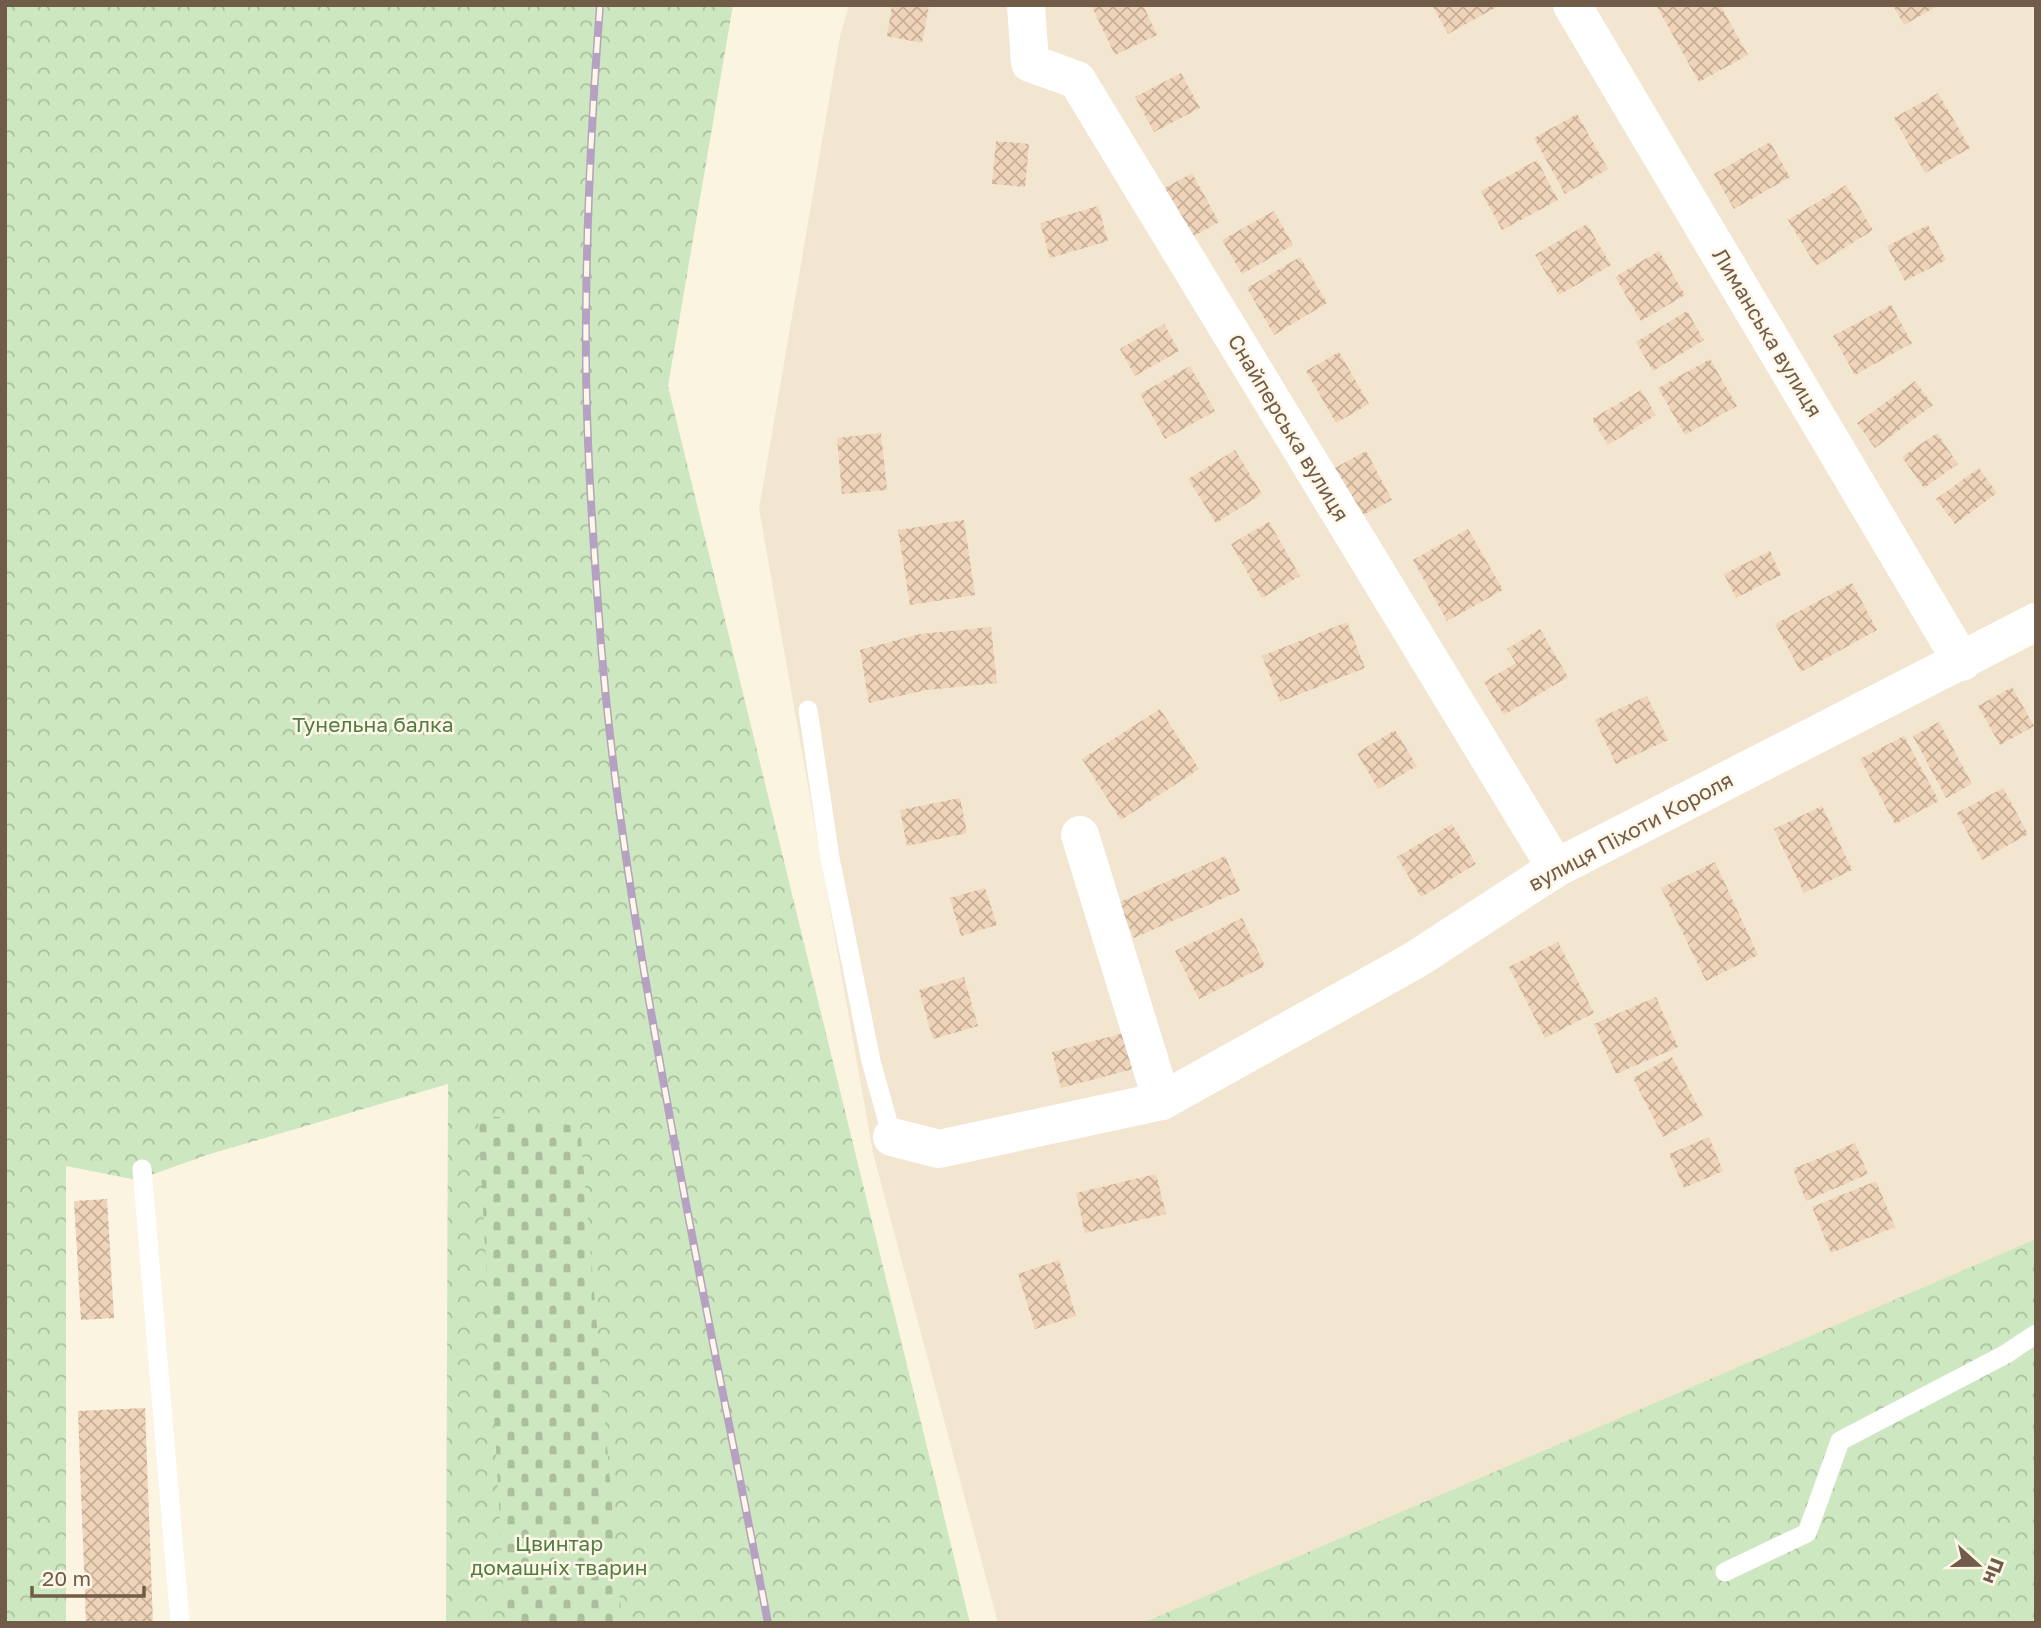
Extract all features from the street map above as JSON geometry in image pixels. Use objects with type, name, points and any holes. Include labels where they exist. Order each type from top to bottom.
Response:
[{"type":"street","name":"Снайперська вулиця","points":[[1026,5],[1030,63],[1077,80],[1556,868]]},
{"type":"street","name":"Лиманська вулиця","points":[[1572,5],[1962,662]]},
{"type":"street","name":"вулиця Піхоти Короля","points":[[892,1137],[939,1149],[1161,1101],[1415,960],[1556,868],[2036,622]]},
{"type":"street","points":[[1080,835],[1161,1101]]},
{"type":"lane","points":[[808,710],[832,872],[871,1061],[892,1137]]},
{"type":"lane","points":[[142,1169],[180,1623]]},
{"type":"lane","points":[[1725,1572],[1807,1533],[1840,1441],[2006,1354],[2036,1334]]},
{"type":"shaded area","points":[[849,5],[2036,5],[2036,1623],[998,1623],[873,1153],[759,509],[840,36]]},
{"type":"green space","name":"Тунельна балка","points":[[5,5],[733,5],[668,386],[970,1623],[446,1623],[448,1084],[207,1155],[137,1180],[66,1166],[66,1623],[5,1623]]},
{"type":"green space","name":"Цвинтар домашніх тварин","points":[[478,1115],[580,1126],[622,1623],[513,1623],[505,1616]]},
{"type":"green space","points":[[2036,1239],[2036,1623],[1143,1623]]},
{"type":"building","points":[[892,5],[929,5],[922,43],[887,36]]},
{"type":"building","points":[[1143,5],[1157,35],[1115,55],[1092,7]]},
{"type":"building","points":[[1432,5],[1500,5],[1448,34]]},
{"type":"building","points":[[1656,5],[1720,5],[1748,55],[1699,82]]},
{"type":"building","points":[[1893,5],[1939,5],[1904,25]]},
{"type":"building","points":[[1181,73],[1200,108],[1154,132],[1135,97]]},
{"type":"building","points":[[1938,93],[1970,148],[1925,173],[1894,118]]},
{"type":"building","points":[[1577,114],[1608,169],[1565,194],[1534,138]]},
{"type":"building","points":[[996,141],[1029,144],[1025,187],[992,184]]},
{"type":"building","points":[[1770,142],[1790,177],[1734,209],[1714,174]]},
{"type":"building","points":[[1537,160],[1558,200],[1502,230],[1481,191]]},
{"type":"building","points":[[1192,173],[1219,222],[1185,241],[1158,192]]},
{"type":"building","points":[[1846,185],[1873,230],[1816,266],[1788,220]]},
{"type":"building","points":[[1098,206],[1108,241],[1050,258],[1040,223]]},
{"type":"building","points":[[1274,211],[1293,245],[1242,274],[1222,240]]},
{"type":"building","points":[[1587,224],[1611,265],[1559,295],[1535,255]]},
{"type":"building","points":[[1928,225],[1946,260],[1905,281],[1887,246]]},
{"type":"building","points":[[1659,251],[1685,295],[1641,321],[1615,277]]},
{"type":"building","points":[[1300,257],[1327,303],[1274,335],[1247,288]]},
{"type":"building","points":[[1891,305],[1912,343],[1855,375],[1833,336]]},
{"type":"building","points":[[1687,311],[1704,340],[1653,371],[1636,342]]},
{"type":"building","points":[[1164,324],[1179,351],[1135,376],[1120,349]]},
{"type":"building","points":[[1339,352],[1369,404],[1336,423],[1306,371]]},
{"type":"building","points":[[1710,359],[1737,406],[1685,435],[1658,388]]},
{"type":"building","points":[[1190,366],[1215,411],[1165,439],[1140,394]]},
{"type":"building","points":[[1915,381],[1933,405],[1875,448],[1857,423]]},
{"type":"building","points":[[1641,390],[1656,415],[1608,445],[1592,419]]},
{"type":"building","points":[[881,433],[887,490],[842,494],[837,438]]},
{"type":"building","points":[[1937,433],[1958,464],[1924,488],[1902,457]]},
{"type":"building","points":[[1235,450],[1262,494],[1216,523],[1188,479]]},
{"type":"building","points":[[1366,451],[1392,500],[1357,518],[1331,470]]},
{"type":"building","points":[[1979,468],[1997,493],[1955,524],[1936,499]]},
{"type":"building","points":[[964,520],[975,595],[910,605],[898,530]]},
{"type":"building","points":[[1269,522],[1300,576],[1262,598],[1231,544]]},
{"type":"building","points":[[1468,529],[1503,590],[1447,621],[1413,560]]},
{"type":"building","points":[[1770,551],[1781,575],[1736,598],[1724,574]]},
{"type":"building","points":[[1852,583],[1877,630],[1801,672],[1775,624]]},
{"type":"building","points":[[1347,622],[1365,668],[1280,702],[1262,656]]},
{"type":"building","points":[[991,627],[997,683],[926,690],[869,703],[860,650],[920,634]]},
{"type":"building","points":[[1540,629],[1568,677],[1504,715],[1484,682],[1516,663],[1507,649]]},
{"type":"building","points":[[2012,687],[2034,726],[2000,745],[1978,706]]},
{"type":"building","points":[[1647,696],[1668,740],[1616,764],[1595,720]]},
{"type":"building","points":[[1160,709],[1199,769],[1121,820],[1082,759]]},
{"type":"building","points":[[1939,722],[1972,784],[1946,798],[1913,736]]},
{"type":"building","points":[[1395,730],[1417,766],[1378,789],[1357,753]]},
{"type":"building","points":[[1904,736],[1939,801],[1895,824],[1860,759]]},
{"type":"building","points":[[2003,788],[2028,834],[1982,860],[1957,813]]},
{"type":"building","points":[[960,798],[967,833],[907,846],[900,810]]},
{"type":"building","points":[[1822,806],[1852,870],[1804,893],[1774,829]]},
{"type":"building","points":[[1452,824],[1476,864],[1421,897],[1397,857]]},
{"type":"building","points":[[1225,856],[1240,891],[1134,938],[1118,903]]},
{"type":"building","points":[[1715,862],[1758,955],[1706,981],[1661,888]]},
{"type":"building","points":[[985,888],[997,925],[961,936],[950,898]]},
{"type":"building","points":[[1242,918],[1265,966],[1199,999],[1175,951]]},
{"type":"building","points":[[1558,942],[1594,1013],[1545,1038],[1509,967]]},
{"type":"building","points":[[964,977],[978,1026],[933,1039],[919,990]]},
{"type":"building","points":[[1656,997],[1678,1047],[1616,1074],[1594,1024]]},
{"type":"building","points":[[1124,1033],[1133,1069],[1061,1088],[1052,1052]]},
{"type":"building","points":[[1672,1057],[1703,1116],[1663,1137],[1633,1078]]},
{"type":"building","points":[[1709,1137],[1723,1171],[1684,1188],[1669,1154]]},
{"type":"building","points":[[1855,1143],[1868,1174],[1806,1201],[1793,1169]]},
{"type":"building","points":[[1156,1174],[1166,1214],[1085,1233],[1076,1193]]},
{"type":"building","points":[[1876,1181],[1895,1227],[1831,1253],[1812,1207]]},
{"type":"building","points":[[107,1199],[114,1318],[81,1320],[74,1201]]},
{"type":"building","points":[[1059,1260],[1076,1316],[1035,1329],[1018,1274]]},
{"type":"building","points":[[145,1408],[153,1623],[86,1623],[78,1411]]},
{"type":"railway","points":[[600,5],[589,185],[586,366],[591,505],[606,702],[629,877],[658,1050],[768,1623]]}]
